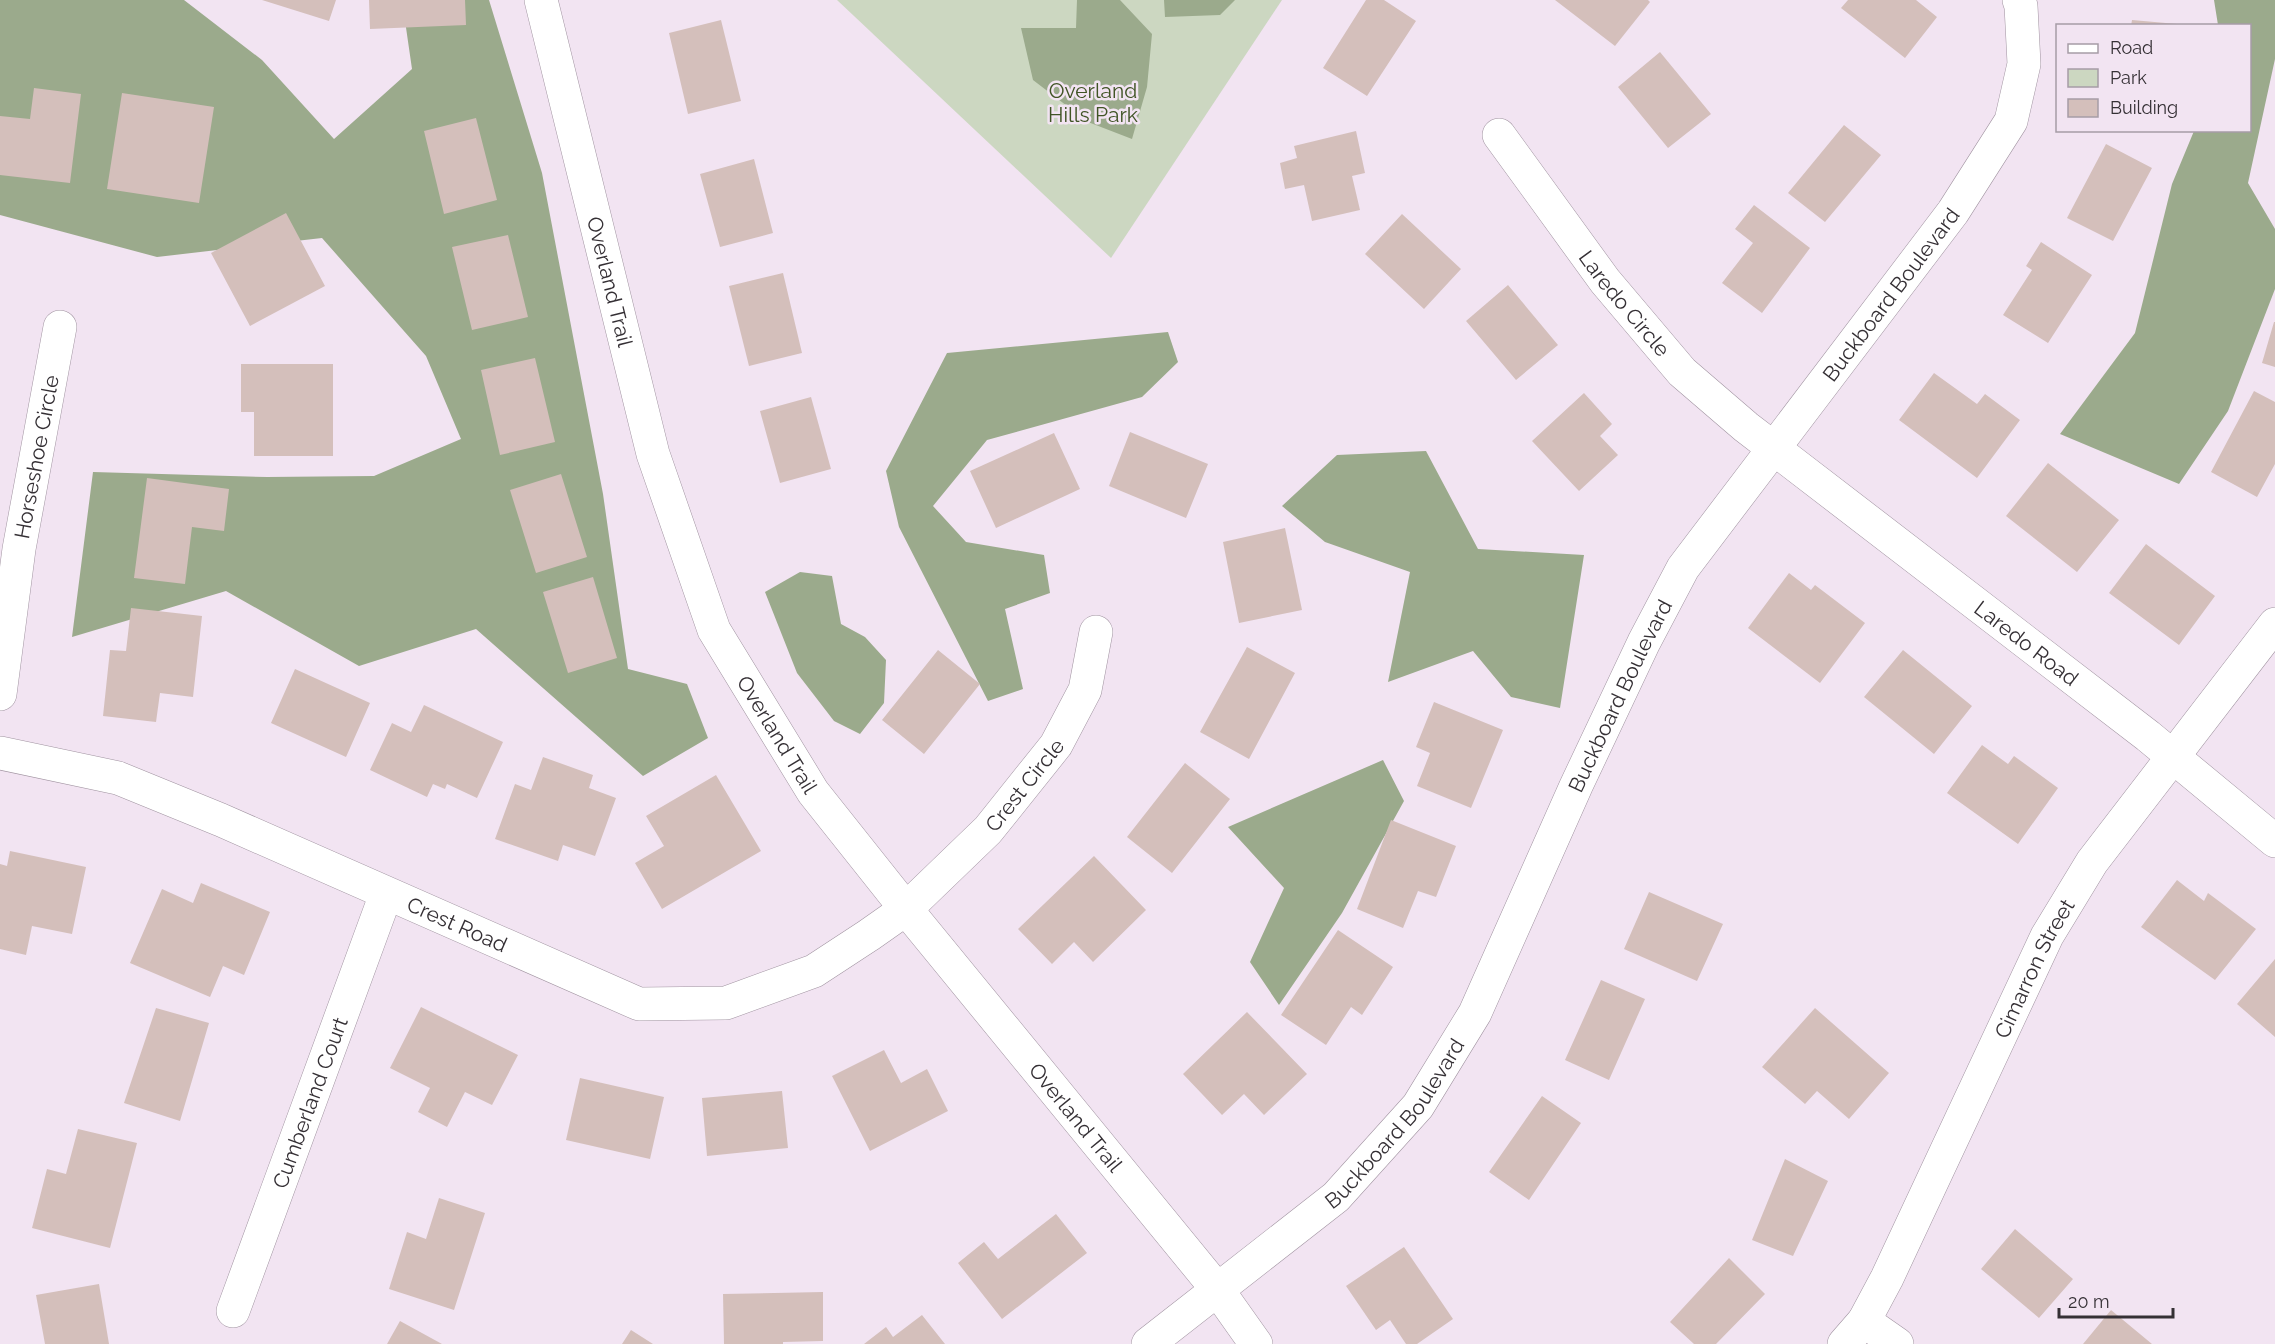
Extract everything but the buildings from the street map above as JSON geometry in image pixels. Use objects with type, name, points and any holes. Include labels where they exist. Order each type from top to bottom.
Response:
[{"type":"street","name":"Overland Trail","points":[[541,0],[653,454],[714,630],[813,792],[1217,1289],[1256,1344]]},
{"type":"street","name":"Buckboard Boulevard","points":[[1148,1344],[1336,1197],[1418,1106],[1476,1013],[1581,775],[1644,642],[1683,567],[1953,212],[2011,122],[2024,64],[2019,0]]},
{"type":"street","name":"Laredo Circle","points":[[1499,135],[1605,281],[1682,372],[1774,448]]},
{"type":"street","name":"Horseshoe Circle","points":[[0,694],[19,549],[60,327]]},
{"type":"street","name":"Laredo Road","points":[[1774,448],[2173,756],[2275,841]]},
{"type":"street","name":"Cimarron Street","points":[[1854,1332],[1887,1278],[2047,936],[2092,862],[2275,624]]},
{"type":"street","name":"Crest Circle","points":[[906,909],[988,830],[1056,745],[1084,690],[1096,632]]},
{"type":"street","name":"Crest Road","points":[[0,753],[118,778],[221,820],[639,1004],[726,1004],[814,970],[906,909]]},
{"type":"street","name":"Cumberland Court","points":[[233,1311],[386,894]]},
{"type":"street","points":[[1854,1332],[1897,1344]]},
{"type":"green space","points":[[0,0],[184,0],[262,60],[334,139],[412,69],[402,0],[489,0],[542,173],[603,494],[628,669],[687,684],[708,738],[643,776],[476,629],[359,666],[226,591],[72,637],[93,472],[267,477],[374,476],[461,439],[426,356],[322,238],[157,257],[0,215]]},
{"type":"green space","name":"Overland Hills Park","points":[[837,0],[1282,0],[1111,258]]},
{"type":"green space","points":[[1077,0],[1120,0],[1152,34],[1147,87],[1132,139],[1088,122],[1033,80],[1021,28],[1076,28]]},
{"type":"green space","points":[[1164,0],[1235,0],[1220,15],[1165,17]]},
{"type":"green space","points":[[2214,0],[2275,0],[2275,59],[2248,183],[2275,229],[2275,289],[2228,411],[2179,484],[2060,434],[2135,333],[2172,184],[2194,132],[2251,132],[2251,24],[2218,24]]},
{"type":"green space","points":[[1168,332],[1178,362],[1142,397],[987,440],[933,506],[966,542],[1044,555],[1050,593],[1005,609],[1023,689],[988,701],[899,527],[886,471],[947,353]]},
{"type":"green space","points":[[1426,451],[1478,549],[1584,555],[1560,708],[1511,697],[1473,651],[1388,682],[1410,572],[1325,542],[1282,506],[1337,455]]},
{"type":"green space","points":[[800,572],[832,576],[841,624],[865,637],[886,660],[884,703],[860,734],[834,721],[797,673],[765,592]]},
{"type":"green space","points":[[1383,760],[1404,801],[1342,913],[1279,1005],[1250,962],[1284,888],[1228,827]]}]
